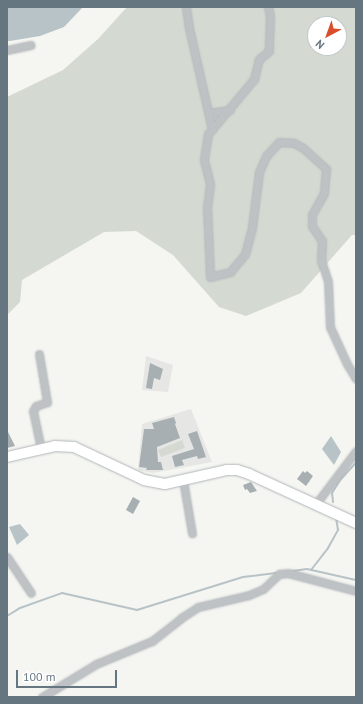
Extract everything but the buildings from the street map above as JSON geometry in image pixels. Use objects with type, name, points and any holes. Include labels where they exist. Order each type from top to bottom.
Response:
[{"type":"main road","points":[[7,457],[55,446],[74,447],[144,480],[165,484],[227,470],[237,470],[249,474],[356,523]]},
{"type":"street","points":[[186,7],[189,28],[212,129]]},
{"type":"street","points":[[268,7],[270,16],[269,51],[259,59],[254,79],[230,110],[208,134],[204,160],[210,184],[207,207],[210,277],[230,272],[245,254],[252,227],[259,172],[266,156],[279,142],[294,143],[302,148],[326,169],[324,193],[312,215],[312,226],[322,241],[321,260],[328,282],[330,327],[347,364],[356,379]]},
{"type":"street","points":[[7,50],[30,45]]},
{"type":"street","points":[[209,113],[230,110]]},
{"type":"street","points":[[39,354],[47,402],[36,406],[33,411],[41,449]]},
{"type":"street","points":[[315,505],[356,451]]},
{"type":"street","points":[[183,480],[192,533]]},
{"type":"street","points":[[7,557],[30,593]]},
{"type":"street","points":[[42,697],[96,664],[152,641],[198,607],[250,595],[263,589],[279,574],[288,573],[356,591]]},
{"type":"shaded area","points":[[7,7],[83,7],[64,27],[40,36],[7,41]]},
{"type":"shaded area","points":[[127,7],[356,7],[356,235],[352,235],[301,293],[246,316],[219,307],[173,255],[136,231],[104,232],[22,280],[20,302],[7,315],[7,97],[63,70],[98,39]]},
{"type":"shaded area","points":[[146,356],[173,365],[168,392],[142,390]]},
{"type":"shaded area","points":[[191,409],[212,462],[153,473],[138,470],[142,424]]},
{"type":"shaded area","points":[[331,436],[341,452],[334,465],[322,449]]},
{"type":"shaded area","points":[[182,440],[185,448],[161,457],[158,450]]},
{"type":"shaded area","points":[[20,524],[29,535],[17,545],[9,527]]},
{"type":"waterway","points":[[333,502],[332,493],[340,480],[356,463]]},
{"type":"waterway","points":[[311,570],[328,548],[338,530],[336,518]]},
{"type":"waterway","points":[[292,571],[307,569],[356,580]]},
{"type":"waterway","points":[[7,616],[20,608],[62,593],[137,610],[243,577],[276,573]]}]
